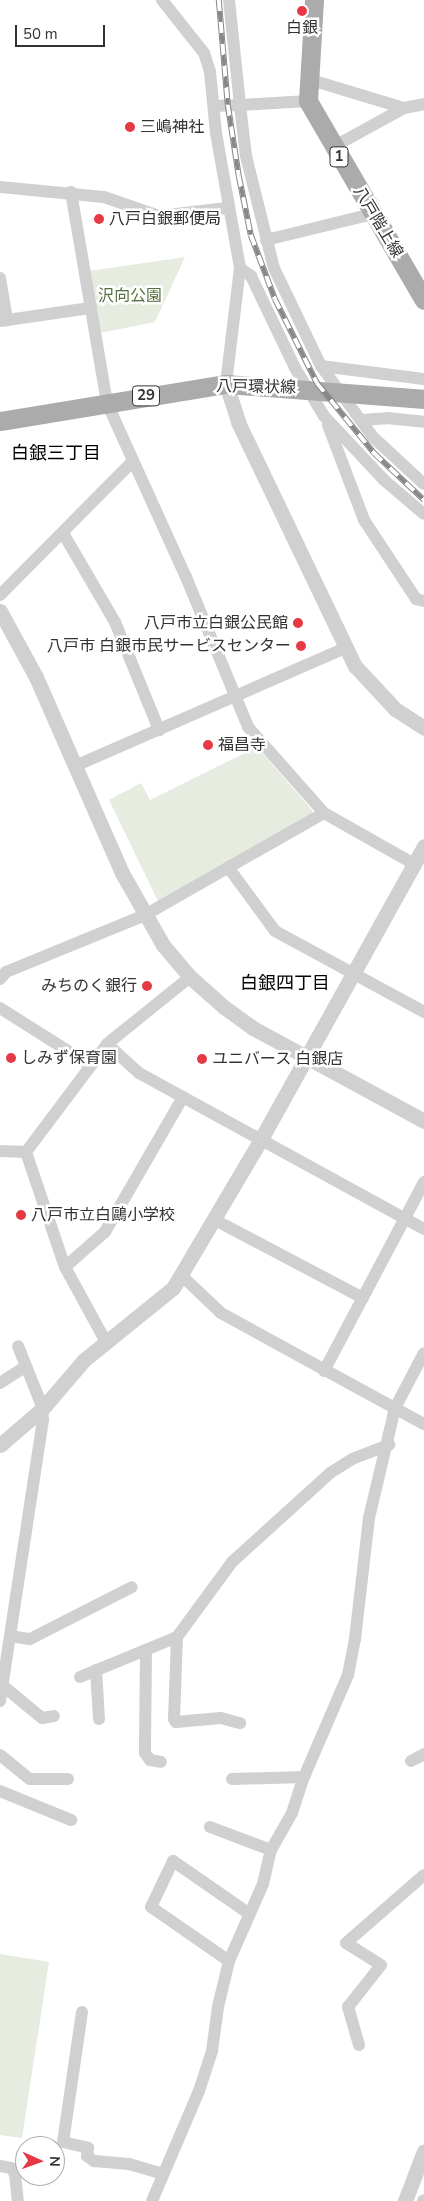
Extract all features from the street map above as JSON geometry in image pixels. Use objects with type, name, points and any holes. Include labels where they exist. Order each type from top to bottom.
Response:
[{"type":"main road","name":"八戸階上線","points":[[314,0],[308,101],[333,147],[424,300]]},
{"type":"main road","name":"八戸環状線","points":[[0,420],[226,384],[424,399]]},
{"type":"street","points":[[162,0],[204,53],[210,72],[227,208],[239,249],[240,268],[226,384],[238,422],[345,648],[374,689],[395,709],[424,728]]},
{"type":"street","points":[[229,0],[246,156],[266,240],[300,329],[320,366],[360,420],[424,484]]},
{"type":"street","points":[[308,79],[404,108]]},
{"type":"street","points":[[214,106],[308,101]]},
{"type":"street","points":[[333,147],[404,108],[424,104]]},
{"type":"street","points":[[0,187],[71,192],[104,197],[159,216],[227,208]]},
{"type":"street","points":[[71,192],[107,403],[132,462],[186,577],[248,727],[324,813],[414,864]]},
{"type":"street","points":[[266,240],[373,214]]},
{"type":"street","points":[[240,268],[251,276],[295,368],[324,416],[364,520],[416,599],[424,601]]},
{"type":"street","points":[[0,278],[3,320],[90,308]]},
{"type":"street","points":[[320,366],[424,379]]},
{"type":"street","points":[[324,416],[384,480],[424,514]]},
{"type":"street","points":[[360,420],[387,418],[424,422]]},
{"type":"street","points":[[0,596],[132,462]]},
{"type":"street","points":[[63,533],[115,622],[159,730]]},
{"type":"street","points":[[0,611],[36,677],[122,873],[163,945],[190,977],[224,1008],[307,1058],[424,1121]]},
{"type":"street","points":[[75,766],[345,648]]},
{"type":"street","points":[[2,973],[145,915],[324,813]]},
{"type":"street","points":[[0,1445],[42,1409],[84,1360],[155,1305],[173,1288],[215,1220],[307,1058],[424,846]]},
{"type":"street","points":[[228,867],[275,931],[424,1012]]},
{"type":"street","points":[[26,1152],[107,1044],[190,977]]},
{"type":"street","points":[[0,1008],[90,1066]]},
{"type":"street","points":[[107,1044],[139,1072],[424,1229]]},
{"type":"street","points":[[65,1267],[105,1232],[183,1097]]},
{"type":"street","points":[[0,1151],[26,1152]]},
{"type":"street","points":[[26,1152],[65,1267],[106,1342]]},
{"type":"street","points":[[324,1371],[424,1182]]},
{"type":"street","points":[[215,1220],[362,1298]]},
{"type":"street","points":[[181,1275],[221,1313],[424,1424]]},
{"type":"street","points":[[0,1701],[43,1419],[42,1409],[18,1346]]},
{"type":"street","points":[[152,2201],[202,2083],[212,2051],[218,2007],[229,1961],[248,1913],[263,1884],[271,1850],[292,1813],[304,1777],[352,1659],[369,1518],[388,1445],[395,1408],[424,1353]]},
{"type":"street","points":[[0,1383],[25,1367]]},
{"type":"street","points":[[80,1676],[177,1637],[232,1562],[330,1473],[352,1459],[388,1445]]},
{"type":"street","points":[[10,1636],[30,1639],[132,1587]]},
{"type":"street","points":[[177,1637],[174,1718],[176,1722],[221,1718],[240,1723]]},
{"type":"street","points":[[146,1650],[145,1753],[150,1760],[161,1762]]},
{"type":"street","points":[[96,1670],[99,1719]]},
{"type":"street","points":[[2,1685],[42,1718],[54,1716]]},
{"type":"street","points":[[411,1761],[424,1754]]},
{"type":"street","points":[[0,1755],[30,1779],[68,1779]]},
{"type":"street","points":[[232,1779],[304,1777]]},
{"type":"street","points":[[0,1791],[71,1820]]},
{"type":"street","points":[[210,1827],[271,1850]]},
{"type":"street","points":[[229,1961],[151,1907],[173,1861],[248,1913]]},
{"type":"street","points":[[359,2045],[348,2007],[381,1965],[346,1943],[424,1875]]},
{"type":"street","points":[[82,2012],[63,2142],[88,2148],[87,2156],[94,2161],[129,2164],[163,2174]]},
{"type":"street","points":[[405,2201],[424,2152]]},
{"type":"street","points":[[0,2166],[11,2168],[15,2174],[18,2201]]},
{"type":"green space","name":"沢向公園","points":[[185,257],[155,322],[100,333],[89,271]]},
{"type":"green space","points":[[257,747],[312,810],[312,815],[158,901],[109,800],[141,783],[150,800]]},
{"type":"green space","points":[[0,1954],[49,1962],[22,2136],[0,2135]]},
{"type":"railway","points":[[219,0],[228,105],[239,176],[251,235],[275,299],[317,383],[374,453],[424,500]]},
{"type":"place","name":"白銀","points":[[302,11]]},
{"type":"place","name":"三嶋神社","points":[[130,127]]},
{"type":"place","name":"八戸白銀郵便局","points":[[99,219]]},
{"type":"place","name":"八戸市立白銀公民館","points":[[298,623]]},
{"type":"place","name":"八戸市 白銀市民サービスセンター","points":[[301,646]]},
{"type":"place","name":"福昌寺","points":[[208,745]]},
{"type":"place","name":"みちのく銀行","points":[[147,986]]},
{"type":"place","name":"しみず保育園","points":[[11,1058]]},
{"type":"place","name":"ユニバース 白銀店","points":[[202,1059]]},
{"type":"place","name":"八戸市立白鷗小学校","points":[[21,1215]]},
{"type":"district","name":"白銀三丁目","points":[[56,453]]},
{"type":"district","name":"白銀四丁目","points":[[285,983]]}]
